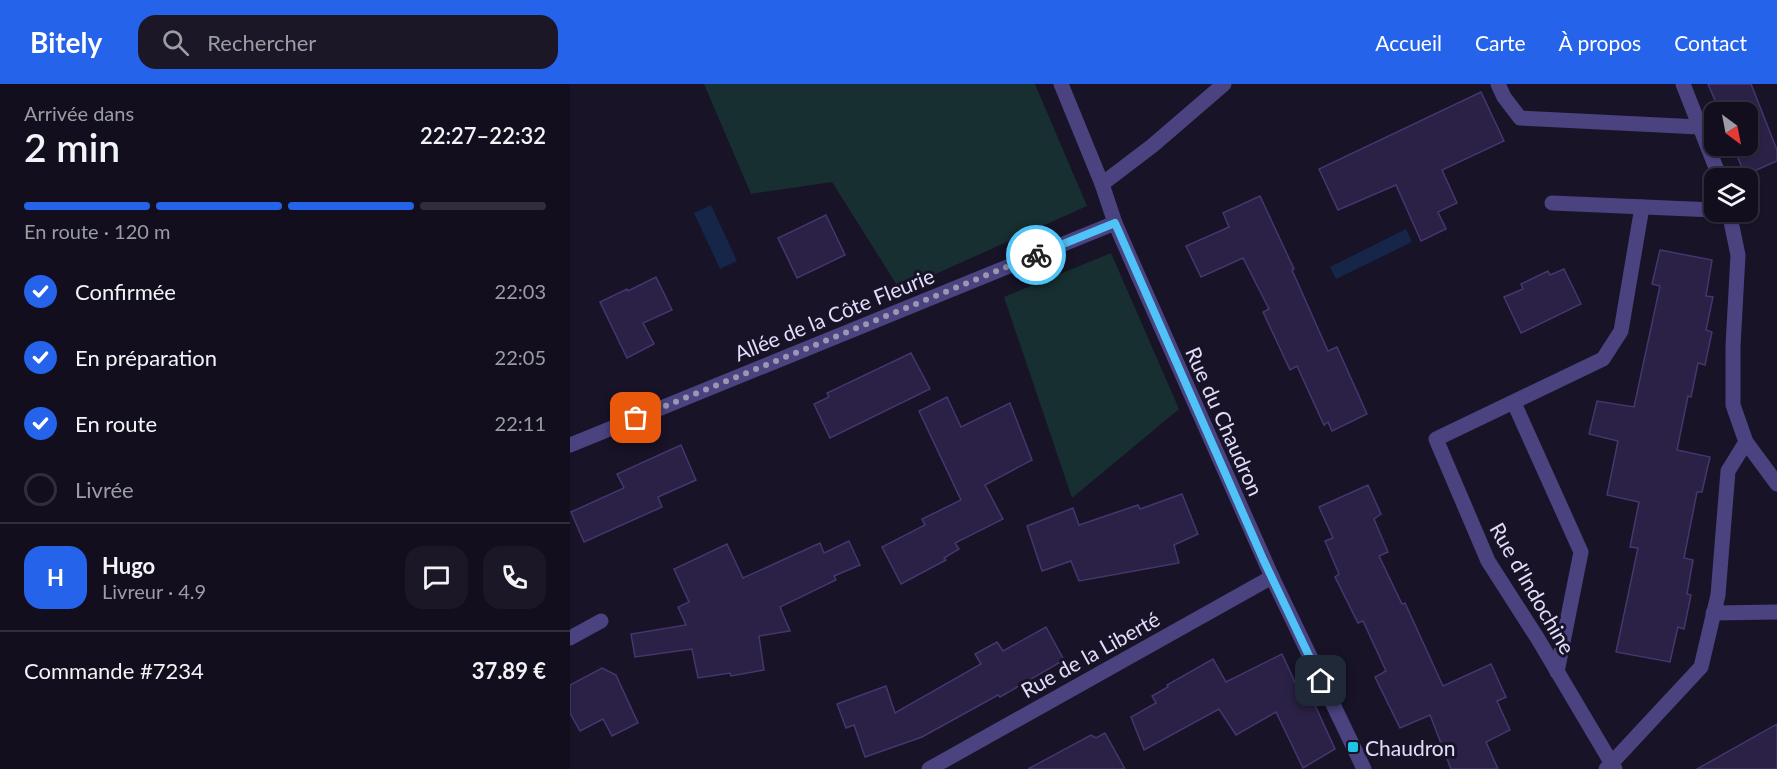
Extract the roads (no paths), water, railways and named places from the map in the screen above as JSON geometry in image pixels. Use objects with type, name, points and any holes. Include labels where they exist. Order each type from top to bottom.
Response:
[{"type":"street","name":"Rue du Chaudron","points":[[1060,84],[1102,184],[1115,223],[1272,577],[1364,769]]},
{"type":"street","points":[[1102,184],[1152,146],[1224,84]]},
{"type":"street","points":[[1498,84],[1504,97],[1520,118],[1699,127]]},
{"type":"street","points":[[1683,84],[1716,168]]},
{"type":"street","points":[[1552,203],[1704,210]]},
{"type":"street","name":"Rue d'Indochine","points":[[1611,767],[1557,672],[1488,561],[1436,440],[1603,359],[1621,332],[1642,207]]},
{"type":"street","points":[[1731,222],[1738,255],[1733,346],[1733,405],[1746,442],[1777,484]]},
{"type":"street","name":"Allée de la Côte Fleurie","points":[[570,445],[1115,223]]},
{"type":"street","name":"Rue d'Indochine","points":[[1514,403],[1581,552],[1557,672]]},
{"type":"street","points":[[1611,767],[1701,668],[1718,596],[1728,471],[1746,442]]},
{"type":"street","name":"Rue de la Liberté","points":[[929,769],[1272,577]]},
{"type":"street","points":[[1713,613],[1777,612]]},
{"type":"street","points":[[570,638],[601,621]]},
{"type":"water","points":[[711,205],[737,261],[720,269],[694,213]]},
{"type":"water","points":[[1406,229],[1412,242],[1336,279],[1330,267]]},
{"type":"place","name":"Chaudron","points":[[1353,747]]}]
